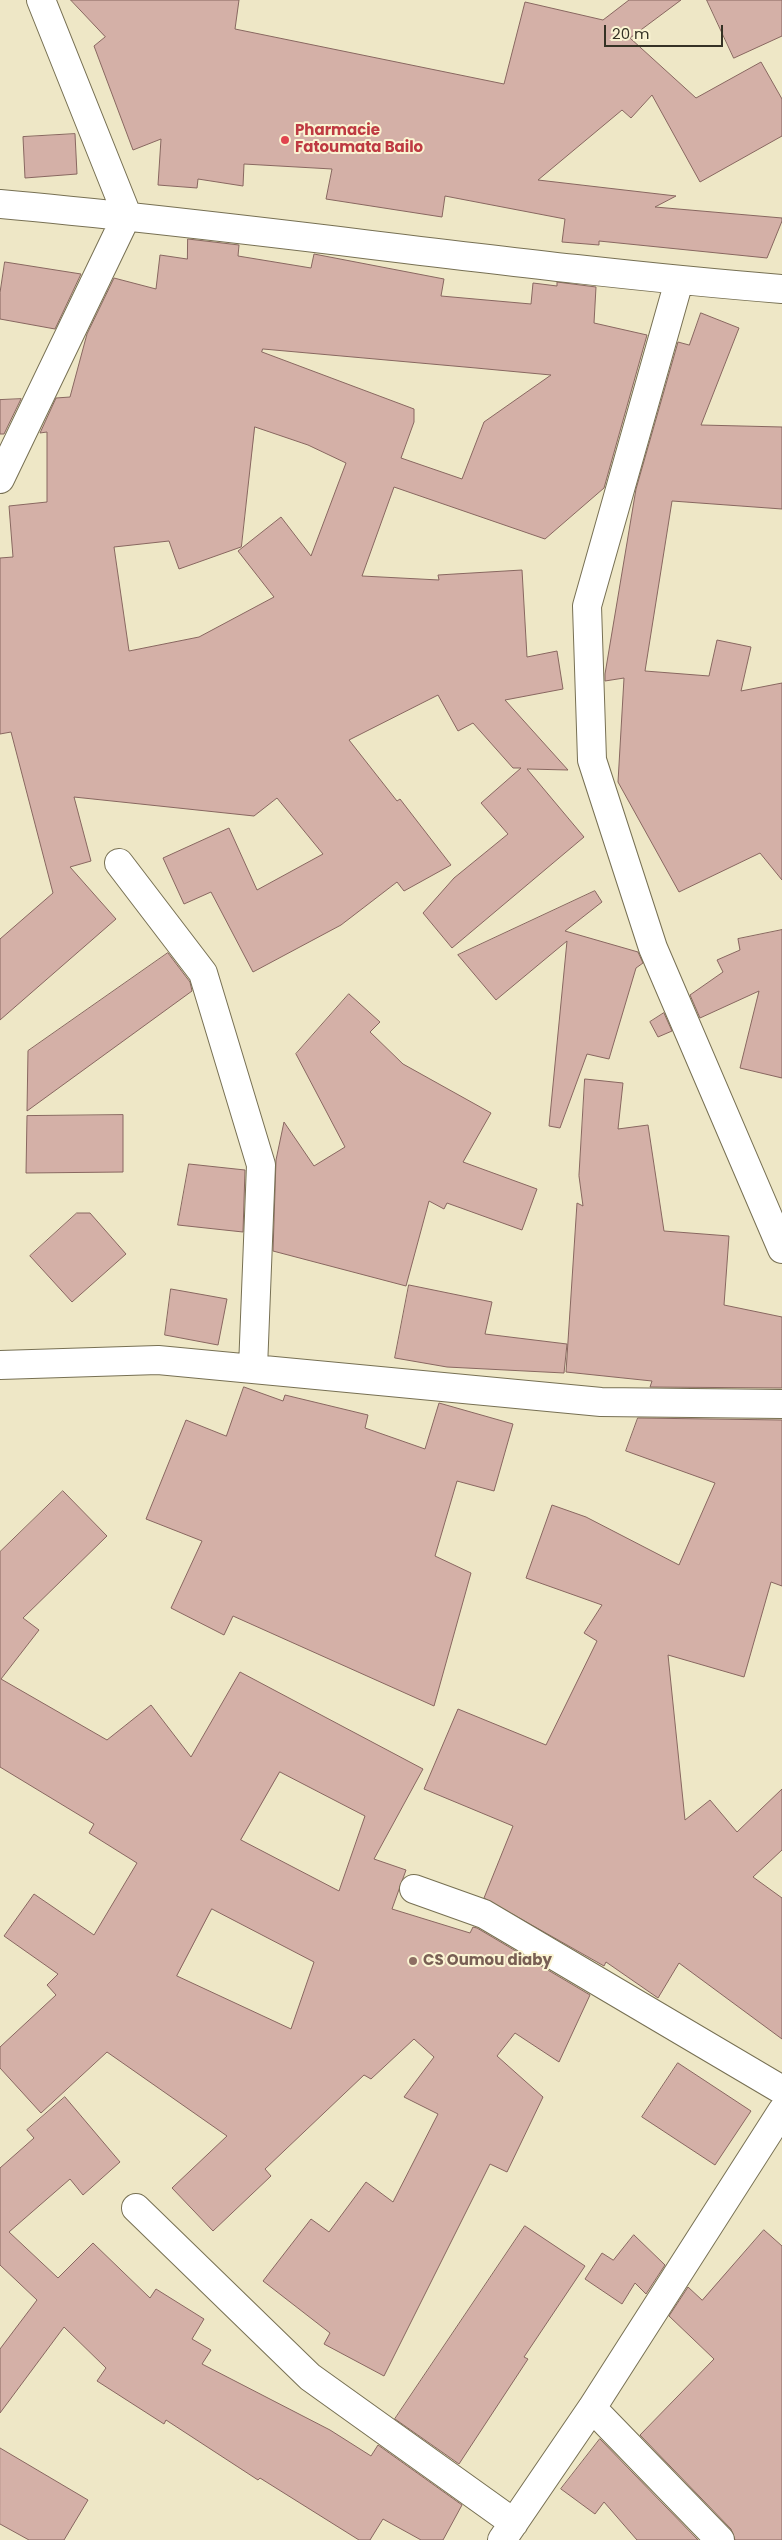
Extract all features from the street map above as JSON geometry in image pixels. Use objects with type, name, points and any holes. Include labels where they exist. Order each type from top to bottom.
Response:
[{"type":"street","points":[[0,479],[127,215],[41,0]]},
{"type":"street","points":[[0,204],[127,215],[679,281],[782,289]]},
{"type":"street","points":[[679,281],[587,606],[592,760],[653,948],[782,1250]]},
{"type":"street","points":[[118,863],[203,973],[261,1165],[253,1368]]},
{"type":"street","points":[[0,1365],[158,1360],[601,1402],[782,1404]]},
{"type":"street","points":[[414,1889],[484,1914],[782,2090]]},
{"type":"street","points":[[136,2208],[310,2377],[508,2531],[592,2408],[782,2111]]},
{"type":"street","points":[[592,2408],[720,2540]]},
{"type":"building","points":[[71,0],[239,0],[235,29],[504,84],[525,2],[603,20],[629,0],[681,0],[630,38],[696,98],[761,62],[782,99],[782,136],[700,182],[652,95],[631,118],[622,110],[538,180],[676,196],[655,207],[782,218],[782,221],[767,258],[599,241],[599,245],[562,242],[565,219],[445,196],[442,217],[326,199],[332,169],[244,164],[243,186],[198,179],[197,188],[158,185],[161,139],[133,150],[94,46],[105,37]]},
{"type":"building","points":[[707,0],[782,0],[782,36],[734,58]]},
{"type":"building","points":[[75,134],[77,174],[25,178],[23,137]]},
{"type":"building","points":[[188,239],[239,245],[238,256],[311,268],[314,254],[444,279],[441,296],[531,304],[533,283],[557,286],[557,282],[596,287],[594,323],[647,335],[604,488],[545,539],[394,487],[362,576],[439,580],[438,575],[522,570],[527,657],[557,651],[563,689],[505,700],[568,770],[527,769],[584,837],[452,948],[423,913],[454,878],[508,834],[481,803],[521,768],[513,768],[473,723],[458,731],[438,695],[349,740],[397,801],[400,799],[451,865],[404,891],[397,882],[341,925],[253,972],[211,892],[184,904],[163,858],[229,828],[257,890],[323,854],[277,798],[254,816],[74,797],[91,861],[70,867],[116,919],[0,1020],[0,939],[53,893],[11,732],[0,734],[0,558],[13,557],[9,506],[47,502],[47,432],[40,433],[56,398],[70,397],[87,334],[114,278],[156,289],[160,255],[187,259]],"holes":[[[263,349],[476,368],[551,375],[484,422],[462,479],[401,458],[414,422],[414,409],[262,352]],[[255,427],[308,445],[346,463],[311,556],[281,517],[238,551],[274,597],[199,637],[129,651],[114,547],[169,541],[179,569],[241,547]]]},
{"type":"building","points":[[5,262],[81,274],[55,329],[0,319],[0,293]]},
{"type":"building","points":[[701,313],[739,328],[701,425],[782,427],[782,509],[672,501],[645,671],[709,676],[717,640],[751,647],[741,691],[782,683],[782,880],[760,853],[679,892],[618,782],[624,678],[605,681],[605,674],[636,489],[678,342],[689,345]]},
{"type":"building","points":[[21,399],[4,434],[0,434],[0,400]]},
{"type":"building","points":[[595,891],[602,902],[565,931],[638,952],[643,963],[636,968],[609,1059],[587,1054],[560,1128],[549,1126],[567,941],[496,1000],[458,955]]},
{"type":"building","points":[[782,930],[782,1078],[740,1068],[759,991],[700,1018],[690,995],[723,972],[717,960],[740,950],[738,939]]},
{"type":"building","points":[[168,953],[190,982],[192,991],[27,1111],[28,1051]]},
{"type":"building","points":[[349,994],[380,1022],[370,1032],[403,1064],[491,1113],[463,1162],[537,1189],[522,1230],[447,1203],[444,1209],[429,1201],[406,1286],[273,1251],[276,1160],[284,1122],[314,1166],[345,1147],[296,1054]]},
{"type":"building","points":[[664,1013],[672,1031],[658,1037],[650,1022]]},
{"type":"building","points":[[585,1079],[623,1083],[618,1129],[648,1125],[664,1231],[729,1236],[724,1305],[782,1317],[782,1388],[650,1387],[652,1381],[566,1372],[577,1203],[583,1206],[579,1176]]},
{"type":"building","points":[[123,1115],[123,1172],[26,1173],[27,1116]]},
{"type":"building","points":[[189,1164],[245,1170],[243,1232],[178,1225]]},
{"type":"building","points":[[77,1213],[90,1213],[126,1254],[72,1302],[30,1256]]},
{"type":"building","points":[[409,1285],[492,1302],[485,1334],[567,1344],[564,1373],[447,1367],[395,1358]]},
{"type":"building","points":[[171,1289],[227,1299],[218,1345],[165,1335]]},
{"type":"building","points":[[244,1387],[283,1401],[285,1395],[368,1415],[365,1428],[425,1449],[439,1403],[513,1424],[494,1491],[457,1481],[435,1556],[471,1573],[434,1706],[233,1616],[224,1635],[171,1608],[202,1541],[146,1519],[186,1420],[226,1436]]},
{"type":"building","points":[[638,1418],[782,1420],[782,1586],[771,1582],[744,1677],[668,1655],[685,1820],[710,1800],[737,1832],[782,1789],[782,1850],[753,1877],[782,1898],[782,2039],[679,1963],[658,1998],[606,1962],[604,1966],[484,1898],[513,1826],[424,1789],[458,1709],[546,1745],[597,1641],[584,1633],[602,1605],[526,1578],[552,1505],[586,1517],[679,1565],[715,1483],[626,1451]]},
{"type":"building","points":[[63,1491],[107,1536],[23,1618],[39,1630],[1,1679],[107,1740],[151,1705],[191,1757],[240,1672],[423,1769],[374,1859],[406,1870],[392,1909],[470,1933],[473,1927],[477,1928],[590,1995],[559,2062],[515,2033],[497,2056],[543,2097],[507,2172],[490,2164],[384,2376],[324,2344],[330,2333],[263,2281],[311,2219],[329,2232],[366,2182],[393,2202],[438,2114],[404,2097],[434,2057],[414,2039],[371,2079],[364,2075],[265,2169],[271,2176],[213,2231],[172,2188],[227,2136],[107,2052],[41,2113],[0,2068],[0,2047],[56,1995],[47,1985],[58,1974],[4,1936],[34,1894],[94,1935],[137,1863],[89,1833],[94,1824],[0,1767],[0,1552]],"holes":[[[280,1772],[365,1816],[339,1891],[241,1840]],[[212,1909],[314,1962],[291,2029],[177,1976]]]},
{"type":"building","points":[[678,2063],[751,2111],[715,2165],[642,2117]]},
{"type":"building","points":[[65,2097],[120,2162],[83,2195],[70,2179],[9,2232],[58,2278],[93,2243],[150,2298],[156,2289],[204,2319],[192,2339],[211,2350],[202,2364],[330,2430],[371,2456],[378,2445],[462,2505],[443,2540],[421,2540],[383,2519],[370,2540],[359,2540],[260,2478],[258,2480],[166,2420],[164,2424],[97,2381],[106,2368],[64,2327],[0,2413],[0,2349],[37,2300],[0,2265],[0,2168],[34,2138],[27,2130]]},
{"type":"building","points":[[525,2226],[585,2266],[524,2357],[528,2359],[459,2464],[395,2419]]},
{"type":"building","points":[[764,2230],[782,2246],[782,2540],[735,2540],[731,2529],[640,2435],[714,2359],[669,2316],[688,2287],[702,2300]]},
{"type":"building","points":[[634,2235],[665,2265],[646,2294],[635,2283],[622,2304],[585,2279],[602,2253],[613,2260]]},
{"type":"building","points":[[600,2439],[698,2540],[637,2540],[604,2502],[595,2514],[561,2489]]},
{"type":"building","points":[[0,2448],[88,2500],[64,2540],[29,2540],[0,2524]]},
{"type":"place","name":"Pharmacie Fatoumata Bailo","points":[[285,140]]},
{"type":"place","name":"CS Oumou diaby","points":[[413,1961]]}]
